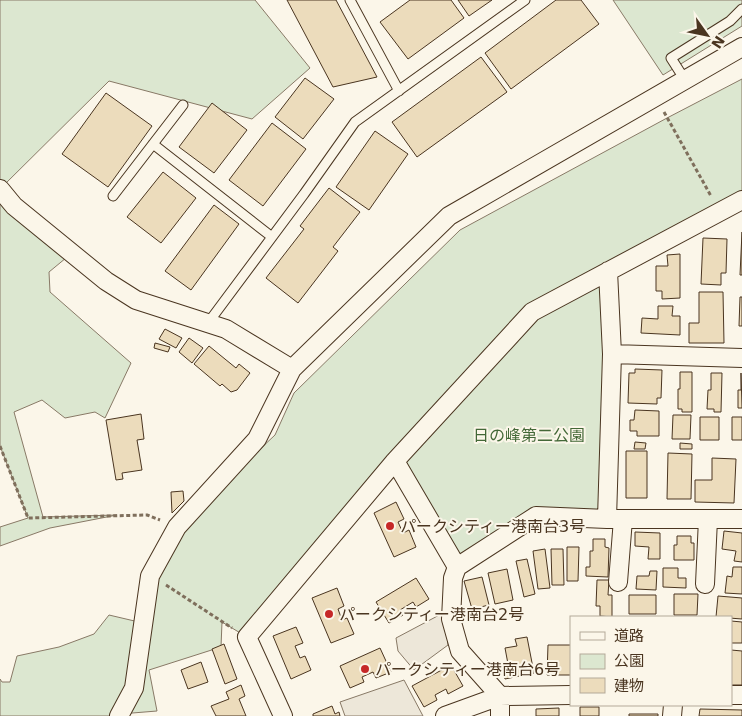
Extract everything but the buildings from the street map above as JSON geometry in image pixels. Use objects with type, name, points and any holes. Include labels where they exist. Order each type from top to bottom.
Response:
[{"type":"street","points":[[119,716],[134,688],[150,576],[177,526],[257,439],[292,369],[449,216],[742,47]]},
{"type":"street","points":[[0,189],[14,206],[106,281],[136,300],[226,329],[292,369]]},
{"type":"street","points":[[283,716],[248,638],[395,461],[532,312],[742,200]]},
{"type":"street","points":[[608,271],[618,582]]},
{"type":"street","points":[[612,354],[742,358]]},
{"type":"street","points":[[395,461],[457,567]]},
{"type":"street","points":[[500,716],[500,696],[460,651],[451,619],[453,578],[457,567],[536,516],[615,519],[742,519]]},
{"type":"street","points":[[705,584],[708,519]]},
{"type":"street","points":[[445,716],[500,696],[570,695]]},
{"type":"lane","points":[[350,0],[399,91]]},
{"type":"lane","points":[[208,323],[355,122],[526,0]]},
{"type":"lane","points":[[685,80],[671,58],[730,21],[742,9]]},
{"type":"lane","points":[[113,196],[183,105]]},
{"type":"lane","points":[[153,144],[272,236]]},
{"type":"path","points":[[656,97],[720,212]]},
{"type":"path","points":[[0,446],[28,518],[147,514],[177,526]]},
{"type":"path","points":[[159,580],[237,632]]},
{"type":"green space","points":[[0,0],[255,0],[310,68],[252,119],[109,81],[0,189]]},
{"type":"green space","points":[[613,0],[742,0],[742,26],[663,75]]},
{"type":"green space","name":"日の峰第二公園","points":[[742,79],[742,200],[608,271],[607,519],[536,516],[457,567],[396,461],[247,637],[222,622],[221,647],[149,670],[157,711],[120,714],[119,716],[0,716],[0,679],[2,682],[10,682],[17,656],[59,647],[94,634],[109,615],[143,623],[150,576],[177,527],[275,435],[294,393],[460,230]]},
{"type":"green space","points":[[0,189],[72,253],[49,272],[50,292],[131,363],[105,418],[95,412],[65,418],[42,400],[14,412],[43,517],[117,515],[50,528],[0,546],[0,527],[28,518],[0,446]]},
{"type":"shaded area","points":[[445,612],[448,645],[414,670],[398,651],[396,638]]},
{"type":"shaded area","points":[[404,680],[423,716],[345,716],[340,702]]},
{"type":"place","name":"パークシティー港南台3号","points":[[390,526]]},
{"type":"place","name":"パークシティー港南台2号","points":[[329,614]]},
{"type":"place","name":"パークシティー港南台6号","points":[[365,669]]}]
